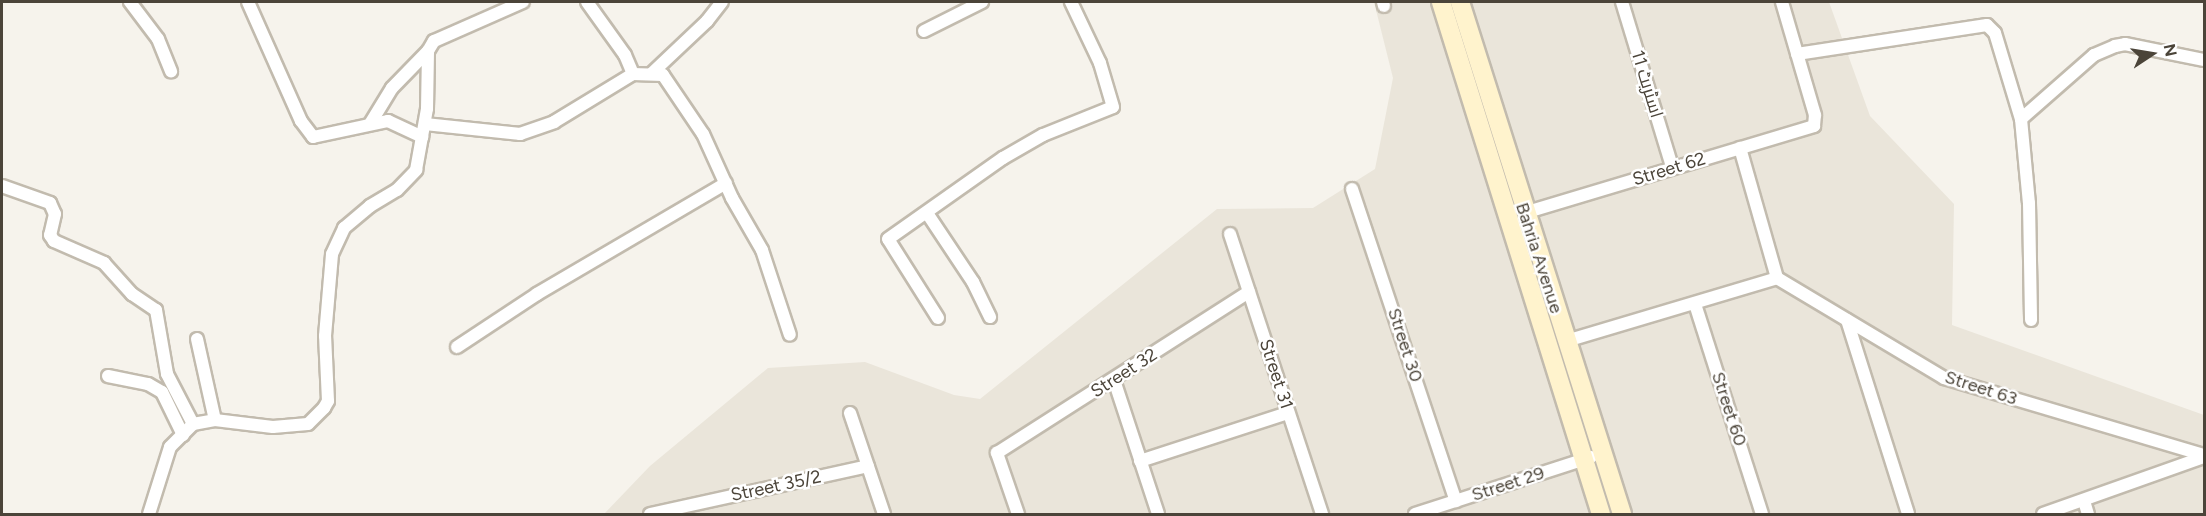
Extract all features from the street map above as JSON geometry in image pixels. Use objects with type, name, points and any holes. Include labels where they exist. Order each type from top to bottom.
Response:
[{"type":"street","points":[[130,2],[158,39],[171,71]]},
{"type":"street","points":[[248,2],[301,121],[313,137],[370,124],[396,123],[424,131],[520,134],[554,122],[633,74],[652,73],[669,79],[703,134],[762,250],[790,335]]},
{"type":"street","points":[[370,124],[392,88],[435,41],[523,2]]},
{"type":"street","points":[[586,2],[625,55],[633,74]]},
{"type":"street","points":[[652,73],[707,21],[722,2]]},
{"type":"street","points":[[924,31],[982,2]]},
{"type":"street","points":[[939,318],[888,239],[1003,159],[1043,135],[1111,110],[1110,89],[1071,2]]},
{"type":"street","name":"Bahria Avenue","points":[[1441,2],[1601,514]]},
{"type":"street","name":"Bahria Avenue","points":[[1460,2],[1524,213],[1622,514]]},
{"type":"street","name":"اسٹریٹ 11","points":[[1622,2],[1672,167]]},
{"type":"street","points":[[1782,2],[1797,54],[1987,25],[1999,45],[2021,119],[2029,203],[2031,320]]},
{"type":"street","points":[[2021,119],[2094,55],[2115,46],[2125,44],[2205,60]]},
{"type":"street","points":[[149,514],[170,447],[194,424],[215,420],[273,427],[308,424],[324,408],[328,401],[326,336],[332,254],[344,228],[369,206],[397,190],[416,170],[424,131],[428,51]]},
{"type":"street","name":"Street 62","points":[[1524,213],[1814,126],[1815,115],[1797,54]]},
{"type":"street","points":[[1566,340],[1695,304],[1777,278],[1740,148]]},
{"type":"street","points":[[457,347],[537,294],[726,183]]},
{"type":"street","points":[[2,186],[50,203],[55,214],[50,235],[54,241],[104,263],[132,294],[156,310],[166,374],[194,424]]},
{"type":"street","name":"Street 30","points":[[1352,189],[1456,501]]},
{"type":"street","points":[[927,213],[973,282],[990,317]]},
{"type":"street","name":"Street 31","points":[[1230,234],[1322,514]]},
{"type":"street","name":"Street 63","points":[[1777,278],[1944,378],[2205,456]]},
{"type":"street","name":"Street 32","points":[[1018,514],[997,453],[1249,292]]},
{"type":"street","name":"Street 60","points":[[1695,304],[1762,514]]},
{"type":"street","points":[[1847,320],[1908,514]]},
{"type":"street","points":[[197,339],[215,420]]},
{"type":"street","points":[[108,376],[148,384],[162,392],[183,435]]},
{"type":"street","points":[[1114,380],[1158,514]]},
{"type":"street","points":[[850,413],[884,514]]},
{"type":"street","points":[[1140,461],[1288,413]]},
{"type":"street","name":"Street 29","points":[[1415,514],[1602,453]]},
{"type":"street","points":[[2043,514],[2205,456]]},
{"type":"street","name":"Street 35/2","points":[[650,514],[868,466]]},
{"type":"street","points":[[2084,501],[2088,514]]},
{"type":"shaded area","points":[[1374,2],[1829,2],[1870,116],[1954,204],[1952,325],[2204,415],[2204,514],[604,514],[650,466],[768,368],[865,362],[954,395],[980,399],[1217,209],[1313,208],[1375,169],[1393,78]]}]
